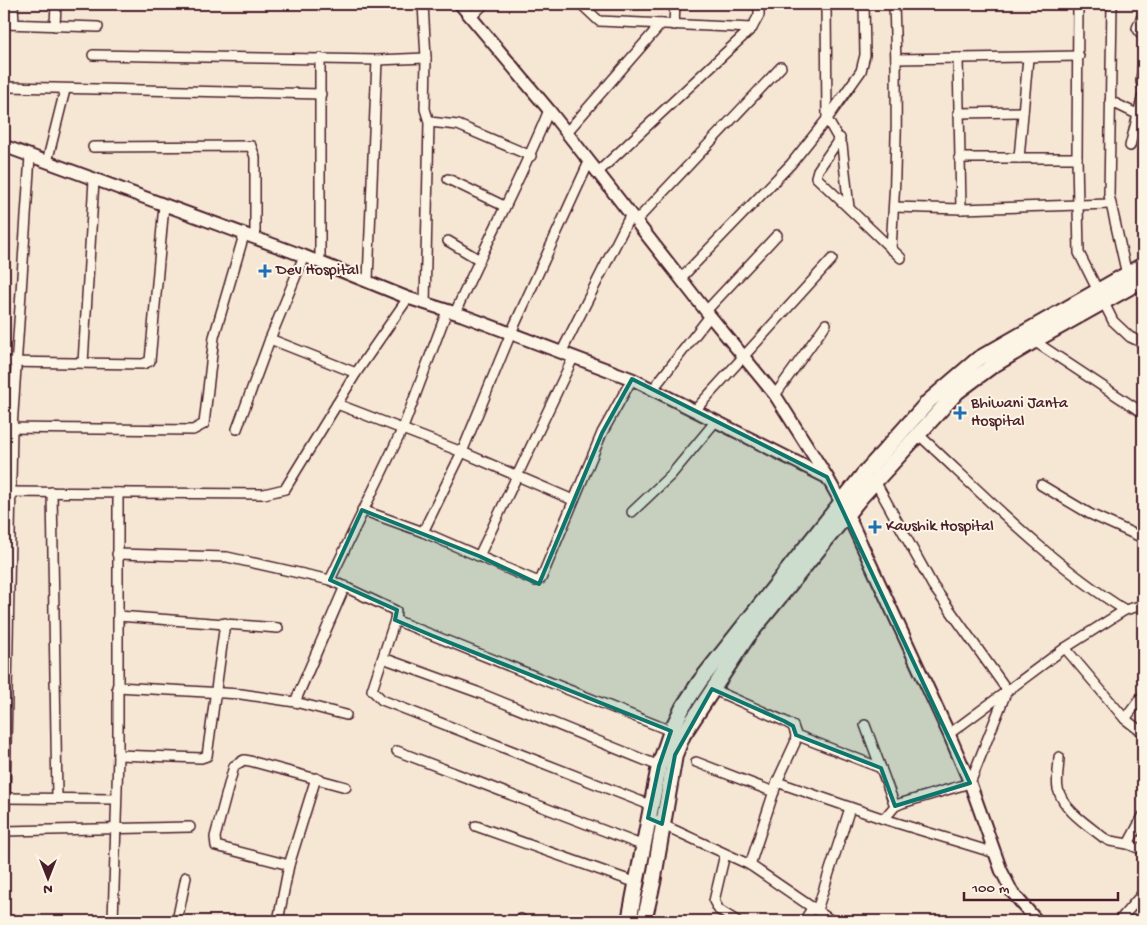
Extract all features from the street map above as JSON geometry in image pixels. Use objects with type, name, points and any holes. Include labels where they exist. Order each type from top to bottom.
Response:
[{"type":"main road","points":[[629,921],[659,766],[671,731],[700,681],[844,508],[929,401],[978,359],[1097,290],[1127,276],[1143,265]]},
{"type":"main road","points":[[644,921],[653,883],[675,755],[683,735],[748,636],[844,508],[876,483],[957,392],[992,366],[1034,340],[1103,304],[1143,280]]},
{"type":"street","points":[[13,4],[14,24]]},
{"type":"street","points":[[55,26],[56,4]]},
{"type":"street","points":[[423,4],[428,122],[425,304]]},
{"type":"street","points":[[460,4],[567,132],[597,173],[634,217],[708,313],[775,394],[827,477],[844,508],[949,734],[1012,892],[1037,921]]},
{"type":"street","points":[[471,17],[484,4]]},
{"type":"street","points":[[580,4],[599,21],[752,28]]},
{"type":"street","points":[[674,25],[675,4]]},
{"type":"street","points":[[597,173],[752,28],[759,15],[759,4]]},
{"type":"street","points":[[826,4],[827,119],[840,138],[849,208]]},
{"type":"street","points":[[681,278],[791,164],[827,119],[864,64],[864,4]]},
{"type":"street","points":[[892,250],[896,59],[894,4]]},
{"type":"street","points":[[1078,4],[1077,158],[1080,253],[1103,304],[1120,330],[1143,343]]},
{"type":"street","points":[[1112,4],[1110,204],[1127,276]]},
{"type":"street","points":[[1143,14],[1137,28],[1143,37]]},
{"type":"street","points":[[4,24],[98,27]]},
{"type":"street","points":[[567,132],[662,24]]},
{"type":"street","points":[[93,55],[377,60],[426,58]]},
{"type":"street","points":[[896,59],[1079,56]]},
{"type":"street","points":[[320,58],[320,263]]},
{"type":"street","points":[[958,58],[961,209]]},
{"type":"street","points":[[1019,158],[1028,58]]},
{"type":"street","points":[[368,280],[377,60]]},
{"type":"street","points":[[1143,65],[1141,81],[1143,88]]},
{"type":"street","points":[[561,353],[634,217],[781,66]]},
{"type":"street","points":[[8,87],[64,90],[321,94]]},
{"type":"street","points":[[47,162],[64,90]]},
{"type":"street","points":[[1130,146],[1141,116],[1143,95]]},
{"type":"street","points":[[1110,101],[1141,116]]},
{"type":"street","points":[[330,580],[403,428],[451,312],[531,156],[549,110]]},
{"type":"street","points":[[958,113],[1023,112]]},
{"type":"street","points":[[428,122],[465,127],[531,156]]},
{"type":"street","points":[[840,138],[818,170],[816,177],[900,258]]},
{"type":"street","points":[[4,146],[368,280],[408,298],[511,333],[632,379],[827,477]]},
{"type":"street","points":[[8,428],[193,430],[204,424],[216,328],[249,236],[255,156],[251,146],[93,147]]},
{"type":"street","points":[[4,851],[8,428],[16,362],[30,156]]},
{"type":"street","points":[[959,158],[1077,158]]},
{"type":"street","points":[[423,532],[462,452],[511,333],[589,162]]},
{"type":"street","points":[[448,179],[504,206]]},
{"type":"street","points":[[83,363],[94,180]]},
{"type":"street","points":[[894,207],[961,209],[1110,204]]},
{"type":"street","points":[[4,362],[142,364],[150,361],[164,205]]},
{"type":"street","points":[[653,389],[708,313],[777,235]]},
{"type":"street","points":[[448,241],[478,259]]},
{"type":"street","points":[[237,429],[270,339],[304,256]]},
{"type":"street","points":[[695,410],[832,259]]},
{"type":"street","points":[[8,492],[276,493],[291,482],[356,373],[408,298]]},
{"type":"street","points":[[775,394],[826,324]]},
{"type":"street","points":[[270,339],[356,373]]},
{"type":"street","points":[[1034,340],[1143,413]]},
{"type":"street","points":[[479,556],[516,474],[574,358]]},
{"type":"street","points":[[362,510],[423,532],[531,581],[541,579],[602,433],[632,379]]},
{"type":"street","points":[[337,404],[403,428],[516,474],[573,500]]},
{"type":"street","points":[[632,512],[671,475],[715,422]]},
{"type":"street","points":[[918,434],[1047,554],[1087,587],[1125,610]]},
{"type":"street","points":[[876,483],[933,586],[1007,690]]},
{"type":"street","points":[[1041,485],[1090,514],[1143,538]]},
{"type":"street","points":[[52,492],[58,797]]},
{"type":"street","points":[[113,921],[115,799],[118,755],[118,493]]},
{"type":"street","points":[[117,554],[227,557],[330,580],[392,608],[396,611],[395,620],[372,690],[382,700],[649,812],[662,824],[750,865],[832,921]]},
{"type":"street","points":[[294,702],[345,586]]},
{"type":"street","points":[[949,734],[1065,648],[1125,610],[1143,605]]},
{"type":"street","points":[[118,616],[278,628]]},
{"type":"street","points":[[395,620],[671,731]]},
{"type":"street","points":[[118,755],[204,758],[208,751],[214,692],[225,624]]},
{"type":"street","points":[[1065,648],[1125,719],[1143,733]]},
{"type":"street","points":[[383,658],[477,692],[659,766]]},
{"type":"street","points":[[117,687],[214,692],[294,702],[346,715]]},
{"type":"street","points":[[712,689],[784,721],[793,726],[796,735],[795,743],[777,782],[750,865]]},
{"type":"street","points":[[970,783],[1007,690]]},
{"type":"street","points":[[1125,719],[1143,695]]},
{"type":"street","points":[[866,725],[895,806]]},
{"type":"street","points":[[796,735],[881,768]]},
{"type":"street","points":[[397,751],[644,846]]},
{"type":"street","points":[[1059,757],[1058,788],[1063,800],[1110,842],[1128,844],[1143,850]]},
{"type":"street","points":[[289,865],[216,846],[215,837],[234,766],[244,760],[250,761],[346,787]]},
{"type":"street","points":[[696,762],[774,792]]},
{"type":"street","points":[[278,921],[289,865],[316,778]]},
{"type":"street","points":[[777,782],[850,808],[995,853]]},
{"type":"street","points":[[884,819],[895,806],[970,783]]},
{"type":"street","points":[[5,798],[115,799]]},
{"type":"street","points":[[804,921],[815,909],[850,808]]},
{"type":"street","points":[[1128,844],[1143,816]]},
{"type":"street","points":[[476,826],[637,883]]},
{"type":"street","points":[[4,831],[190,827]]},
{"type":"street","points":[[724,854],[714,901],[719,910],[737,921]]},
{"type":"street","points":[[177,921],[186,877]]},
{"type":"street","points":[[1118,921],[1143,893]]},
{"type":"highlighted area","points":[[632,379],[827,477],[970,783],[895,806],[881,768],[796,735],[793,726],[784,721],[712,689],[675,755],[662,824],[648,818],[659,766],[671,731],[395,620],[397,610],[330,580],[362,510],[479,556],[539,584],[602,433]]},
{"type":"place","name":"Dev Hospital","points":[[265,271]]},
{"type":"place","name":"Bhiwani Janta Hospital","points":[[960,413]]},
{"type":"place","name":"Kaushik Hospital","points":[[875,527]]}]
